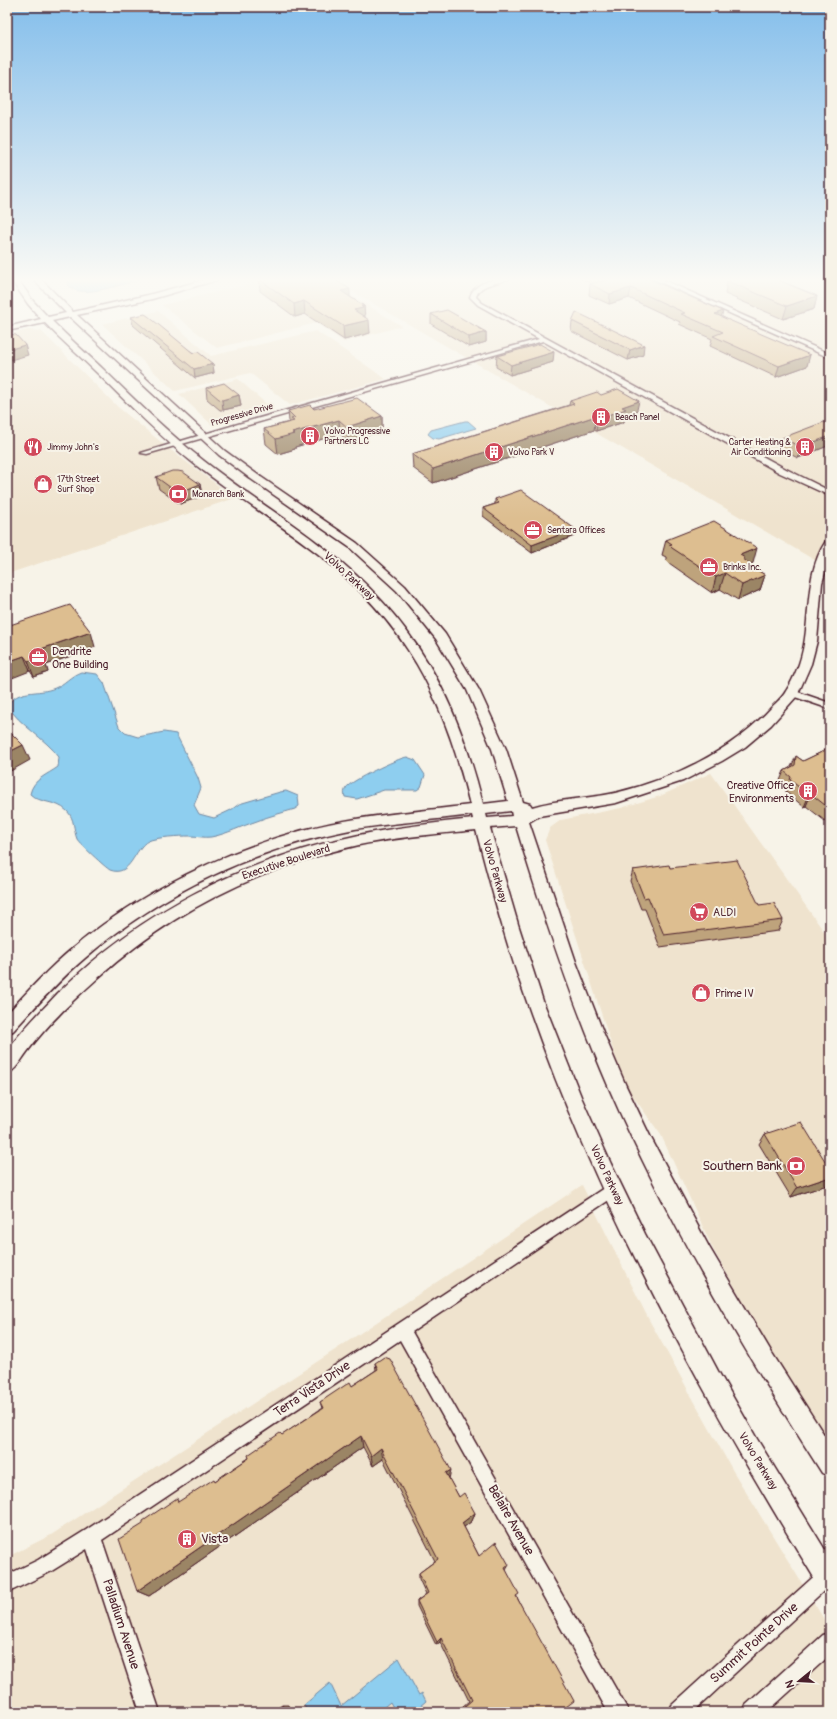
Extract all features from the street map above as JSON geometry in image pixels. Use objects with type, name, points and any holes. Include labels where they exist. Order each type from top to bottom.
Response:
[{"type":"main road","name":"Volvo Parkway","points":[[87,358],[175,444],[221,479],[308,540],[358,581],[394,621],[425,667],[451,720],[462,749],[500,892],[535,1003],[585,1129],[612,1189],[717,1393],[829,1577]]},
{"type":"main road","points":[[119,358],[234,463],[353,545],[388,575],[412,599],[446,643],[475,693],[524,812],[548,905],[575,984],[594,1032],[632,1117],[688,1227],[725,1293],[766,1363],[830,1466]]},
{"type":"main road","name":"Executive Boulevard","points":[[7,1066],[50,1012],[96,968],[131,939],[200,896],[230,881],[272,864],[342,844],[378,836],[480,817],[616,798],[647,789],[696,770],[740,744],[766,722],[792,693],[806,664],[816,583],[830,543]]},
{"type":"main road","name":"Executive Boulevard","points":[[7,1026],[57,973],[96,939],[142,907],[210,869],[259,849],[331,829],[379,820],[480,817]]},
{"type":"street","name":"Progressive Drive","points":[[145,453],[477,358]]},
{"type":"street","points":[[580,358],[783,471],[830,494]]},
{"type":"street","points":[[792,693],[830,706]]},
{"type":"street","name":"Terra Vista Drive","points":[[7,1584],[44,1566],[92,1536],[612,1189]]},
{"type":"street","name":"Belaire Avenue","points":[[402,1329],[619,1712]]},
{"type":"street","name":"Palladium Avenue","points":[[92,1536],[150,1712]]},
{"type":"street","name":"Summit Pointe Drive","points":[[679,1712],[829,1577]]},
{"type":"street","points":[[753,1712],[830,1642]]},
{"type":"shaded area","points":[[7,358],[69,358],[119,408],[177,455],[235,498],[7,574]]},
{"type":"shaded area","points":[[139,358],[356,358],[386,379],[290,405],[250,373],[175,391]]},
{"type":"shaded area","points":[[467,358],[830,358],[830,569]]},
{"type":"shaded area","points":[[238,379],[272,409],[212,425],[179,394]]},
{"type":"shaded area","points":[[711,773],[830,940],[830,1446],[764,1338],[713,1249],[661,1135],[630,1092],[617,1062],[545,840],[550,828],[561,820],[621,808],[660,796]]},
{"type":"shaded area","points":[[582,1185],[648,1318],[733,1471],[830,1629],[830,1712],[7,1712],[7,1557],[51,1535],[335,1350]]},
{"type":"water","points":[[468,421],[476,428],[439,439],[433,438],[428,434],[431,430]]},
{"type":"water","points":[[81,672],[97,674],[104,683],[119,727],[125,733],[138,737],[164,732],[176,734],[198,778],[201,788],[194,805],[199,814],[214,818],[231,810],[239,804],[286,791],[298,796],[299,806],[295,809],[217,836],[175,837],[148,841],[123,870],[110,870],[77,839],[73,821],[67,811],[58,805],[38,799],[30,794],[37,781],[58,767],[59,757],[47,744],[18,719],[8,706],[12,700],[22,694],[55,688]]},
{"type":"water","points":[[407,757],[415,760],[425,775],[421,787],[417,790],[384,790],[357,799],[345,797],[344,792],[346,788],[356,780],[385,765]]},
{"type":"water","points":[[399,1658],[419,1695],[422,1693],[426,1701],[413,1712],[393,1712],[395,1711],[390,1702],[378,1712],[307,1712],[304,1705],[330,1683],[341,1706]]},
{"type":"building","points":[[181,358],[206,358],[213,364],[194,369]]},
{"type":"building","points":[[500,358],[533,358],[511,365]]},
{"type":"building","points":[[762,358],[801,358],[779,366]]},
{"type":"building","points":[[224,383],[239,395],[222,400],[206,388]]},
{"type":"building","points":[[618,389],[639,401],[622,407],[626,409],[598,418],[596,416],[433,469],[412,454],[574,404],[570,401],[597,392],[601,395]]},
{"type":"building","points":[[357,398],[382,416],[347,427],[339,420],[276,439],[264,429],[294,421],[291,419],[295,418],[288,411],[310,405],[314,409]]},
{"type":"building","points":[[824,422],[830,425],[830,436],[801,447],[782,438]]},
{"type":"building","points":[[172,471],[183,472],[200,484],[178,493],[156,477]]},
{"type":"building","name":"Sentara Offices","points":[[521,490],[575,529],[532,545],[483,508],[499,503],[495,499]]},
{"type":"building","points":[[714,521],[757,548],[740,555],[745,558],[743,559],[749,563],[748,564],[765,575],[742,585],[725,573],[716,577],[672,548],[669,545],[672,544],[666,540]]},
{"type":"building","points":[[70,605],[91,632],[38,650],[43,656],[28,661],[24,656],[7,662],[7,626]]},
{"type":"building","points":[[7,729],[23,745],[7,753]]},
{"type":"building","name":"Creative Office Environments","points":[[830,748],[830,809],[790,780],[791,777],[784,771],[795,765],[796,756],[803,761]]},
{"type":"building","name":"ALDI","points":[[737,860],[759,905],[774,903],[783,920],[664,935],[648,897],[644,898],[633,870],[669,865],[670,868]]},
{"type":"building","name":"Southern Bank","points":[[801,1122],[830,1169],[830,1177],[797,1188],[765,1134]]},
{"type":"building","name":"Vista","points":[[384,1357],[390,1359],[451,1470],[446,1473],[459,1497],[464,1493],[475,1513],[462,1523],[479,1556],[496,1542],[509,1565],[505,1568],[519,1594],[516,1596],[574,1701],[566,1707],[566,1712],[458,1712],[472,1700],[441,1638],[437,1642],[417,1601],[428,1593],[419,1573],[438,1559],[381,1448],[371,1456],[361,1436],[137,1591],[119,1539],[143,1524],[143,1521],[177,1498],[178,1502],[214,1479],[215,1481],[249,1458],[248,1455],[280,1433],[282,1435],[323,1408],[320,1402],[350,1382],[352,1386],[378,1369],[375,1363]]},
{"type":"building","points":[[282,1705],[284,1712],[272,1712]]},
{"type":"place","name":"Beach Panel","points":[[601,417]]},
{"type":"place","name":"Volvo Progressive Partners LC","points":[[310,436]]},
{"type":"place","name":"Jimmy John's","points":[[33,447]]},
{"type":"place","name":"Carter Heating & Air Conditioning","points":[[805,447]]},
{"type":"place","name":"Volvo Park V","points":[[494,452]]},
{"type":"place","name":"17th Street Surf Shop","points":[[43,484]]},
{"type":"place","name":"Monarch Bank","points":[[178,494]]},
{"type":"place","name":"Sentara Offices","points":[[533,530]]},
{"type":"place","name":"Brinks Inc.","points":[[709,567]]},
{"type":"place","name":"Dendrite One Building","points":[[38,657]]},
{"type":"place","name":"Creative Office Environments","points":[[808,791]]},
{"type":"place","name":"ALDI","points":[[699,912]]},
{"type":"place","name":"Prime IV","points":[[701,993]]},
{"type":"place","name":"Southern Bank","points":[[796,1166]]},
{"type":"place","name":"Vista","points":[[187,1539]]}]
